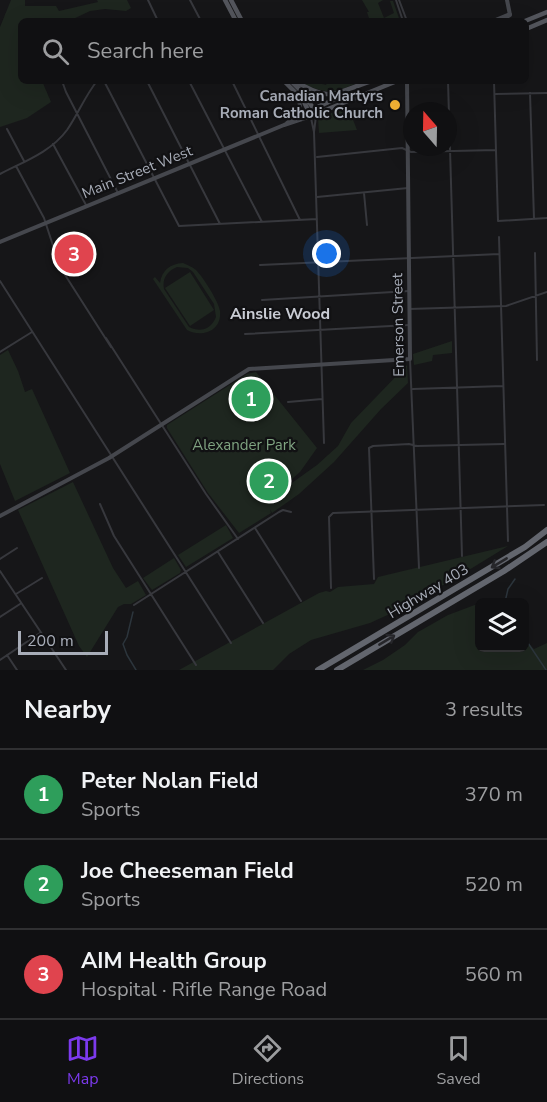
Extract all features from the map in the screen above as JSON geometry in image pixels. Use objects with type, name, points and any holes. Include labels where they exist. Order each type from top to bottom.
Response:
[{"type":"highway","name":"Highway 403","points":[[318,670],[525,547],[547,530]]},
{"type":"highway","name":"Highway 403","points":[[337,670],[504,571],[547,542]]},
{"type":"main road","points":[[225,0],[234,18]]},
{"type":"main road","points":[[232,0],[240,18]]},
{"type":"main road","points":[[529,19],[547,12]]},
{"type":"main road","points":[[529,28],[547,20]]},
{"type":"main road","points":[[287,84],[312,112]]},
{"type":"main road","points":[[296,84],[303,93],[312,112]]},
{"type":"main road","points":[[299,84],[328,94],[344,93],[365,84]]},
{"type":"main road","name":"Main Street West","points":[[312,112],[366,84]]},
{"type":"main road","name":"Main Street West","points":[[312,112],[389,84]]},
{"type":"street","points":[[148,0],[157,18]]},
{"type":"street","points":[[190,0],[199,18]]},
{"type":"street","points":[[397,0],[404,18]]},
{"type":"street","points":[[507,0],[511,13],[508,18]]},
{"type":"street","points":[[500,18],[511,13]]},
{"type":"street","points":[[63,84],[118,193]]},
{"type":"street","points":[[0,174],[53,144],[66,130],[95,84]]},
{"type":"street","points":[[106,84],[178,224],[182,227],[317,219]]},
{"type":"street","points":[[149,84],[220,224]]},
{"type":"street","points":[[191,84],[262,222]]},
{"type":"street","points":[[234,84],[300,220]]},
{"type":"street","name":"Emerson Street","points":[[407,84],[407,102]]},
{"type":"street","points":[[448,84],[448,102]]},
{"type":"street","points":[[494,84],[498,221],[547,218]]},
{"type":"street","points":[[293,118],[300,106],[296,92]]},
{"type":"street","points":[[530,93],[534,219]]},
{"type":"street","points":[[495,94],[547,93]]},
{"type":"street","points":[[312,112],[317,197],[324,443]]},
{"type":"street","name":"Main Street West","points":[[284,125],[293,118],[312,112]]},
{"type":"street","name":"Main Street West","points":[[0,242],[312,112]]},
{"type":"street","points":[[7,129],[25,161]]},
{"type":"street","points":[[53,144],[86,206]]},
{"type":"street","points":[[315,157],[403,148]]},
{"type":"street","points":[[457,151],[496,150]]},
{"type":"street","name":"Emerson Street","points":[[408,156],[408,291],[419,568]]},
{"type":"street","points":[[449,156],[462,556]]},
{"type":"street","points":[[16,165],[46,223],[57,260],[68,280],[206,494],[238,539]]},
{"type":"street","points":[[317,197],[408,188]]},
{"type":"street","points":[[364,193],[367,225]]},
{"type":"street","points":[[499,237],[508,541]]},
{"type":"street","points":[[535,253],[537,360]]},
{"type":"street","points":[[260,265],[408,257],[499,255]]},
{"type":"street","points":[[0,281],[231,643]]},
{"type":"street","points":[[262,300],[408,291]]},
{"type":"street","points":[[409,309],[501,307],[547,292]]},
{"type":"street","points":[[245,334],[409,325]]},
{"type":"street","points":[[0,352],[32,332]]},
{"type":"street","points":[[0,515],[112,456],[249,369],[410,359]]},
{"type":"street","points":[[411,389],[503,386]]},
{"type":"street","points":[[288,402],[322,399]]},
{"type":"street","points":[[374,579],[369,448],[373,446],[506,444]]},
{"type":"street","points":[[100,504],[114,536],[196,665]]},
{"type":"street","points":[[332,588],[330,514],[544,505]]},
{"type":"street","points":[[134,605],[279,512],[284,510],[291,512]]},
{"type":"street","points":[[255,528],[301,601]]},
{"type":"street","points":[[0,560],[17,548]]},
{"type":"street","points":[[218,552],[263,623]]},
{"type":"street","points":[[0,572],[66,670]]},
{"type":"street","points":[[16,595],[42,578]]},
{"type":"street","points":[[0,617],[21,603]]},
{"type":"street","points":[[0,660],[40,632]]},
{"type":"street","points":[[8,655],[17,670]]},
{"type":"green space","points":[[11,0],[25,0],[25,6],[56,6],[59,11],[98,2],[97,0],[127,0],[131,8],[126,11],[105,9],[90,11],[75,18],[18,18],[18,84],[43,84],[51,102],[27,118],[0,127],[0,27]]},
{"type":"green space","points":[[362,0],[383,0],[378,3],[384,18],[369,18],[367,12],[369,12]]},
{"type":"green space","points":[[390,1],[393,1],[399,18],[384,18],[394,13]]},
{"type":"green space","points":[[305,84],[354,84],[335,91]]},
{"type":"green space","points":[[348,107],[357,130],[319,133],[318,118]]},
{"type":"green space","points":[[183,263],[196,270],[217,302],[220,318],[218,324],[210,331],[199,333],[187,330],[153,279],[155,277],[160,283],[165,271]],"holes":[[[177,267],[188,268],[214,304],[216,317],[205,329],[198,330],[189,327],[164,289],[165,279],[170,271]]]},
{"type":"green space","points":[[190,272],[214,310],[190,326],[165,288]]},
{"type":"green space","points":[[452,341],[452,353],[433,355],[432,361],[414,365],[413,354]]},
{"type":"green space","points":[[8,350],[25,392],[32,389],[70,473],[15,501],[0,464],[0,355]]},
{"type":"green space","name":"Alexander Park","points":[[407,365],[408,383],[381,409],[334,462],[299,494],[272,513],[270,509],[271,513],[239,533],[208,493],[167,428],[167,425],[247,374],[256,372],[317,448],[300,472],[268,500],[317,465],[338,446],[351,423]]},
{"type":"green space","points":[[73,482],[113,568],[126,588],[138,581],[146,595],[131,604],[118,607],[87,657],[79,646],[18,510]]},
{"type":"green space","points":[[226,525],[233,538],[186,567],[178,555]]},
{"type":"green space","points":[[508,546],[446,584],[427,591],[416,602],[370,623],[311,640],[289,654],[273,670],[179,670],[319,593],[330,592],[338,587],[374,584],[378,577]]},
{"type":"green space","points":[[174,558],[181,570],[180,573],[152,590],[143,578]]},
{"type":"green space","points":[[475,605],[475,652],[529,652],[529,644],[534,649],[547,643],[547,670],[363,670],[383,660],[405,645],[418,632],[448,615]]},
{"type":"waterway","points":[[506,598],[508,589],[515,579]]},
{"type":"waterway","points":[[133,612],[123,644],[136,670]]},
{"type":"waterway","points":[[529,644],[546,670]]},
{"type":"place","name":"Canadian Martyrs Roman Catholic Church","points":[[395,105]]},
{"type":"place","name":"AIM Health Group","points":[[74,254]]},
{"type":"place","name":"Peter Nolan Field","points":[[251,399]]},
{"type":"place","name":"Joe Cheeseman Field","points":[[269,481]]},
{"type":"district","name":"Ainslie Wood","points":[[280,313]]}]
